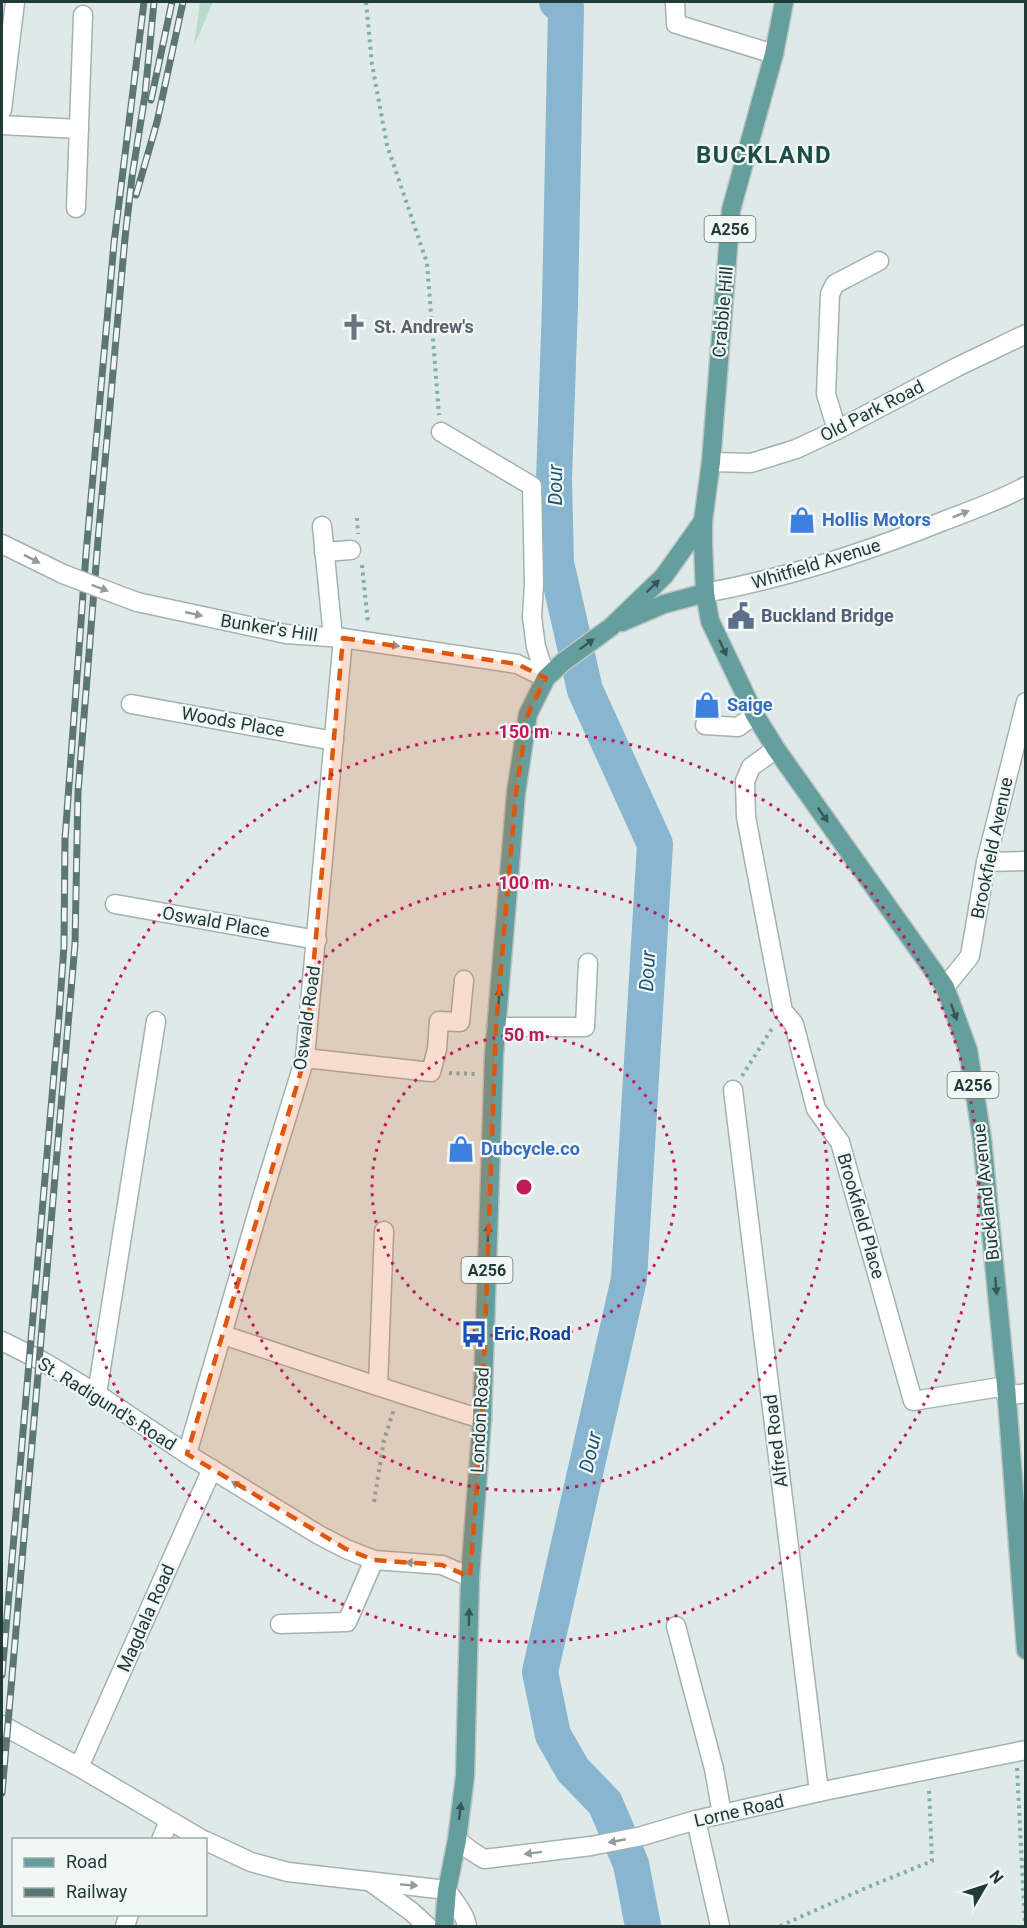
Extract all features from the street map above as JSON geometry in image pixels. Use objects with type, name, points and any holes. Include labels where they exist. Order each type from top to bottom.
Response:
[{"type":"main road","name":"Crabble Hill","points":[[703,521],[711,462],[731,210],[774,54],[784,2]]},
{"type":"main road","name":"London Road","points":[[444,1926],[447,1890],[457,1840],[465,1776],[470,1577],[482,1419],[493,1075],[516,793],[528,714],[546,678],[562,662],[611,627],[664,576],[703,521]]},
{"type":"main road","name":"Buckland Avenue","points":[[703,521],[705,593],[710,621],[755,715],[776,749],[945,987],[968,1050],[982,1139],[1006,1391],[1026,1650]]},
{"type":"main road","name":"London Road","points":[[611,627],[664,604],[705,593]]},
{"type":"street","points":[[2,110],[15,2]]},
{"type":"street","points":[[675,2],[676,24],[774,54]]},
{"type":"street","points":[[76,208],[83,15]]},
{"type":"street","points":[[2,125],[78,129]]},
{"type":"street","points":[[837,430],[826,394],[830,294],[835,284],[879,261]]},
{"type":"street","name":"Old Park Road","points":[[711,462],[751,463],[796,449],[1026,334]]},
{"type":"street","points":[[441,432],[532,486],[534,584],[532,617],[536,646],[546,678]]},
{"type":"street","name":"Whitfield Avenue","points":[[705,593],[740,587],[830,563],[914,533],[1026,486]]},
{"type":"street","name":"Oswald Road","points":[[187,1454],[305,1058],[334,741],[338,638],[322,526]]},
{"type":"street","name":"Bunker's Hill","points":[[2,544],[63,574],[137,602],[286,634],[370,642],[518,664],[546,678]]},
{"type":"street","points":[[324,552],[357,550]]},
{"type":"street","name":"Brookfield Avenue","points":[[945,987],[970,956],[986,862],[1026,702]]},
{"type":"street","name":"Woods Place","points":[[131,704],[334,741]]},
{"type":"street","points":[[705,725],[738,727],[755,715]]},
{"type":"street","name":"Brookfield Place","points":[[776,749],[751,767],[745,781],[746,817],[783,1011],[794,1024],[816,1108],[840,1142],[914,1401],[1006,1391]]},
{"type":"street","points":[[986,862],[1026,861]]},
{"type":"street","name":"Oswald Place","points":[[115,904],[317,940]]},
{"type":"street","points":[[496,1027],[585,1027],[588,963]]},
{"type":"street","points":[[305,1058],[431,1072],[437,1049],[439,1021],[460,1022],[464,980]]},
{"type":"street","points":[[98,1394],[156,1021]]},
{"type":"street","name":"Alfred Road","points":[[733,1090],[819,1792]]},
{"type":"street","points":[[378,1386],[384,1231]]},
{"type":"street","points":[[223,1335],[399,1394],[482,1419]]},
{"type":"street","name":"St. Radigund's Road","points":[[2,1341],[44,1362],[98,1394],[187,1454],[318,1535],[374,1560],[442,1565],[470,1577]]},
{"type":"street","points":[[1006,1391],[1026,1393]]},
{"type":"street","name":"Magdala Road","points":[[80,1767],[212,1469]]},
{"type":"street","points":[[280,1624],[347,1622],[374,1560]]},
{"type":"street","points":[[676,1626],[714,1768],[722,1814]]},
{"type":"street","points":[[2,1725],[80,1767],[200,1838]]},
{"type":"street","name":"Lorne Road","points":[[457,1840],[484,1858],[591,1846],[642,1836],[696,1820],[819,1792],[929,1770],[1021,1757]]},
{"type":"street","points":[[696,1820],[720,1926]]},
{"type":"street","points":[[162,1838],[170,1821]]},
{"type":"street","points":[[207,1841],[250,1862],[288,1872],[447,1890],[457,1907],[465,1915],[467,1926]]},
{"type":"street","points":[[371,1882],[412,1911],[427,1926]]},
{"type":"path","points":[[366,2],[372,64],[387,145],[427,262],[441,432]]},
{"type":"path","points":[[357,518],[357,550],[370,642]]},
{"type":"path","points":[[733,1090],[783,1011]]},
{"type":"path","points":[[431,1072],[493,1075]]},
{"type":"path","points":[[374,1502],[384,1440],[399,1394]]},
{"type":"path","points":[[1021,1757],[1024,1926]]},
{"type":"path","points":[[780,1926],[932,1861],[929,1770]]},
{"type":"highlighted area","points":[[343,638],[517,664],[546,678],[528,714],[516,793],[496,1027],[482,1419],[470,1577],[442,1565],[374,1560],[346,1549],[187,1454],[305,1058]]},
{"type":"green space","points":[[200,2],[213,2],[194,46]]},
{"type":"waterway","name":"Dour","points":[[557,2],[566,8],[554,480],[556,563],[585,690],[655,844],[629,1279],[540,1672],[553,1735],[573,1770],[605,1803],[631,1864],[643,1926]]},
{"type":"railway","points":[[2,1675],[59,1016],[64,946],[65,839],[86,554],[114,243],[144,2]]},
{"type":"railway","points":[[2,1793],[75,944],[78,792],[98,540],[125,238],[145,95],[154,2]]},
{"type":"railway","points":[[151,100],[172,2]]},
{"type":"railway","points":[[136,195],[157,122],[183,2]]},
{"type":"place","name":"St. Andrew's","points":[[354,327]]},
{"type":"place","name":"Hollis Motors","points":[[802,520]]},
{"type":"place","name":"Buckland Bridge","points":[[741,616]]},
{"type":"place","name":"Saige","points":[[707,705]]},
{"type":"place","name":"Dubcycle.co","points":[[461,1149]]},
{"type":"place","name":"Eric Road","points":[[474,1334]]},
{"type":"district","name":"BUCKLAND","points":[[764,155]]}]
